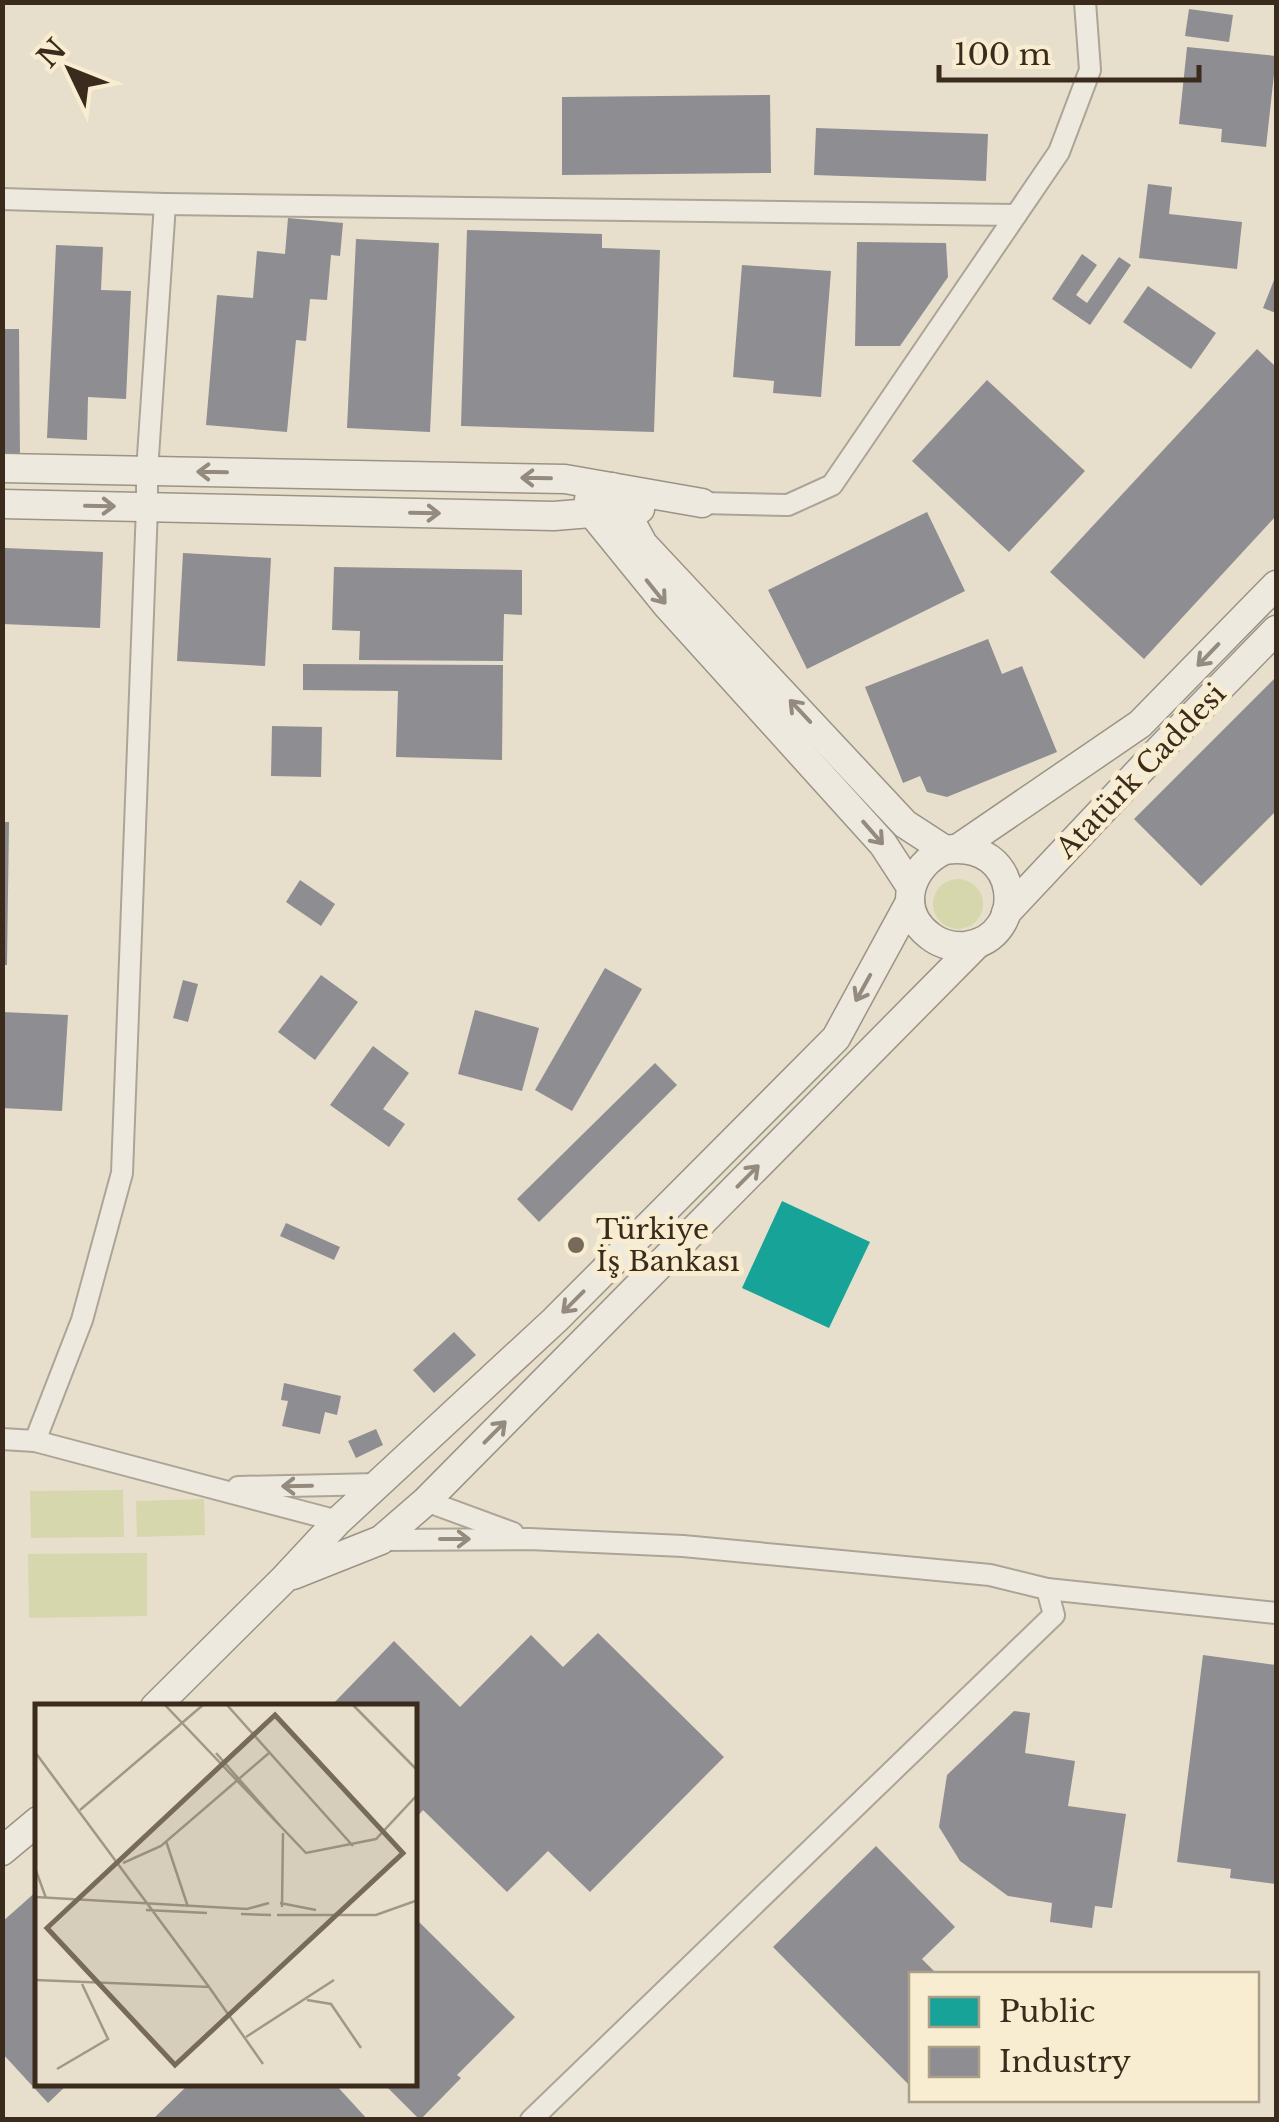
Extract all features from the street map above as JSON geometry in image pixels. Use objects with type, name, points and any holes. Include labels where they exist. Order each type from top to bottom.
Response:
[{"type":"street","points":[[2,468],[565,479],[607,493],[702,504],[788,504],[832,485],[1059,152],[1090,70],[1084,2]]},
{"type":"street","points":[[2,199],[1016,215]]},
{"type":"street","points":[[34,1441],[82,1320],[122,1172],[148,507],[146,470],[166,204]]},
{"type":"street","points":[[2,504],[554,516],[592,513],[607,493]]},
{"type":"street","points":[[607,493],[643,544],[892,810],[906,824],[953,849]]},
{"type":"street","points":[[592,513],[666,604],[883,844],[911,895],[914,917],[922,930],[948,945],[978,943]]},
{"type":"street","name":"Atatürk Caddesi","points":[[953,849],[1140,724],[1276,585]]},
{"type":"street","name":"Atatürk Caddesi","points":[[1006,912],[1276,630]]},
{"type":"street","points":[[157,1704],[338,1520],[556,1320],[836,1038],[911,895],[923,864],[933,855],[953,849],[973,849],[996,863],[1008,886],[1009,900],[1000,925],[990,936],[978,943],[426,1502],[381,1540],[283,1580]]},
{"type":"street","points":[[2,1439],[34,1441],[338,1520],[381,1540],[529,1539],[683,1546],[990,1574],[1048,1589],[1276,1613]]},
{"type":"street","points":[[216,1488],[378,1484],[529,1539]]},
{"type":"street","points":[[531,2120],[1054,1615],[1048,1589]]},
{"type":"street","points":[[2,1851],[35,1823]]},
{"type":"green space","points":[[958,879],[975,887],[983,904],[975,921],[958,929],[941,921],[933,904],[941,887]]},
{"type":"green space","points":[[123,1490],[124,1537],[31,1538],[30,1491]]},
{"type":"green space","points":[[204,1499],[205,1535],[137,1537],[136,1501]]},
{"type":"green space","points":[[147,1553],[147,1616],[29,1618],[28,1554]]},
{"type":"building: Public","points":[[782,1201],[870,1242],[829,1328],[742,1288]]},
{"type":"building: Industry","points":[[1189,9],[1233,15],[1229,42],[1185,36]]},
{"type":"building: Industry","points":[[1187,47],[1276,56],[1266,147],[1221,142],[1222,129],[1179,124]]},
{"type":"building: Industry","points":[[770,95],[771,173],[562,175],[562,97]]},
{"type":"building: Industry","points":[[816,128],[988,134],[986,181],[814,175]]},
{"type":"building: Industry","points":[[1148,184],[1172,187],[1169,214],[1242,222],[1237,269],[1139,258]]},
{"type":"building: Industry","points":[[288,218],[343,223],[340,256],[331,255],[327,300],[310,299],[306,341],[296,340],[287,432],[206,425],[217,295],[253,298],[257,251],[285,254]]},
{"type":"building: Industry","points":[[467,230],[602,234],[602,248],[660,250],[654,432],[461,426]]},
{"type":"building: Industry","points":[[356,239],[439,243],[430,432],[347,428]]},
{"type":"building: Industry","points":[[857,242],[946,243],[948,277],[900,346],[855,346]]},
{"type":"building: Industry","points":[[56,245],[103,247],[101,290],[131,291],[126,399],[88,397],[87,440],[47,438]]},
{"type":"building: Industry","points":[[1082,254],[1097,265],[1076,295],[1087,303],[1119,257],[1131,265],[1090,325],[1052,299]]},
{"type":"building: Industry","points":[[742,265],[831,271],[821,397],[773,393],[774,381],[733,377]]},
{"type":"building: Industry","points":[[1276,275],[1276,313],[1263,308]]},
{"type":"building: Industry","points":[[1148,286],[1216,333],[1191,369],[1123,322]]},
{"type":"building: Industry","points":[[2,329],[19,329],[20,461],[2,461]]},
{"type":"building: Industry","points":[[1257,349],[1276,367],[1276,516],[1144,659],[1050,572]]},
{"type":"building: Industry","points":[[987,380],[1085,471],[1009,552],[912,461]]},
{"type":"building: Industry","points":[[927,512],[965,591],[807,669],[768,590]]},
{"type":"building: Industry","points":[[5,548],[103,552],[100,628],[2,624]]},
{"type":"building: Industry","points":[[183,553],[271,558],[265,666],[177,661]]},
{"type":"building: Industry","points":[[334,567],[522,570],[522,615],[504,614],[503,661],[359,660],[360,631],[332,630]]},
{"type":"building: Industry","points":[[988,639],[1002,674],[1022,666],[1057,752],[947,797],[927,792],[920,776],[903,783],[865,687]]},
{"type":"building: Industry","points":[[303,664],[503,665],[502,760],[396,757],[398,691],[303,690]]},
{"type":"building: Industry","points":[[1276,677],[1276,811],[1201,886],[1134,819]]},
{"type":"building: Industry","points":[[272,726],[322,727],[321,777],[271,776]]},
{"type":"building: Industry","points":[[2,822],[9,822],[7,965],[2,965]]},
{"type":"building: Industry","points":[[300,880],[335,904],[321,926],[286,902]]},
{"type":"building: Industry","points":[[605,968],[642,989],[572,1111],[535,1090]]},
{"type":"building: Industry","points":[[321,975],[358,1002],[315,1060],[278,1032]]},
{"type":"building: Industry","points":[[183,980],[198,984],[188,1022],[173,1018]]},
{"type":"building: Industry","points":[[475,1010],[539,1028],[522,1091],[458,1074]]},
{"type":"building: Industry","points":[[2,1012],[68,1015],[62,1111],[2,1108]]},
{"type":"building: Industry","points":[[373,1046],[409,1073],[383,1109],[405,1124],[389,1147],[330,1105]]},
{"type":"building: Industry","points":[[655,1063],[677,1085],[539,1222],[517,1199]]},
{"type":"building: Industry","points":[[286,1223],[340,1247],[334,1260],[280,1236]]},
{"type":"building: Industry","points":[[454,1332],[476,1355],[434,1393],[413,1370]]},
{"type":"building: Industry","points":[[284,1383],[341,1396],[337,1415],[325,1412],[320,1434],[282,1426],[288,1401],[281,1400]]},
{"type":"building: Industry","points":[[376,1429],[383,1445],[356,1458],[348,1441]]},
{"type":"building: Industry","points":[[598,1633],[724,1757],[590,1892],[548,1851],[507,1892],[423,1810],[418,1816],[418,1704],[333,1704],[394,1641],[460,1707],[531,1635],[563,1667]]},
{"type":"building: Industry","points":[[1203,1655],[1276,1665],[1276,1884],[1230,1878],[1231,1869],[1177,1862]]},
{"type":"building: Industry","points":[[1014,1711],[1030,1713],[1025,1753],[1075,1761],[1068,1806],[1126,1814],[1112,1908],[1095,1906],[1092,1928],[1050,1922],[1052,1903],[1008,1896],[960,1861],[939,1827],[947,1775]]},
{"type":"building: Industry","points":[[876,1846],[955,1927],[922,1959],[935,1972],[909,1972],[909,2085],[773,1947]]},
{"type":"building: Industry","points":[[35,1893],[35,2087],[65,2087],[48,2103],[2,2053],[2,1922]]},
{"type":"building: Industry","points":[[418,1921],[515,2017],[457,2075],[461,2078],[420,2120],[387,2087],[418,2087]]},
{"type":"building: Industry","points":[[186,2087],[338,2087],[368,2120],[152,2120]]},
{"type":"place","name":"Türkiye İş Bankası","points":[[576,1245]]}]
